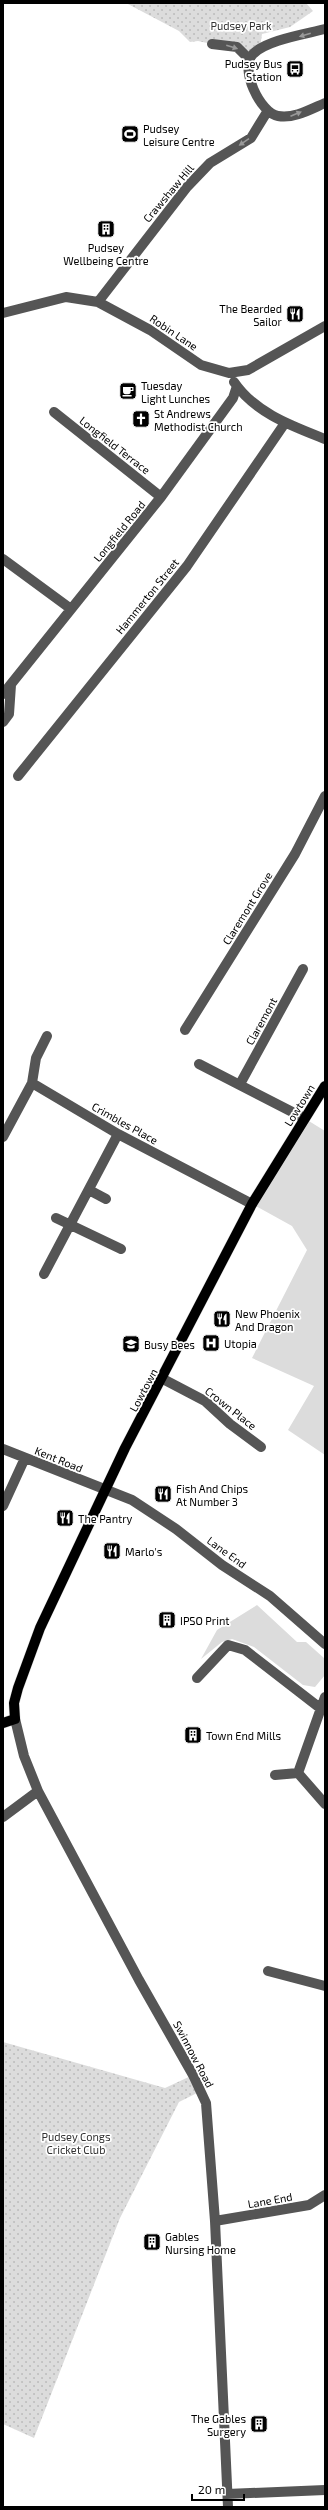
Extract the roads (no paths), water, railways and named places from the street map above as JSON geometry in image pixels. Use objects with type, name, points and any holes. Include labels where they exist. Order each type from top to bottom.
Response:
[{"type":"main road","name":"Lowtown","points":[[15,1719],[14,1703],[18,1688],[40,1628],[107,1490],[125,1448],[163,1379],[252,1204],[325,1086]]},
{"type":"main road","points":[[3,1723],[15,1719]]},
{"type":"street","points":[[325,29],[260,47],[248,59],[247,64],[256,95],[267,112],[277,116],[290,117],[325,103]]},
{"type":"street","points":[[212,44],[237,48],[248,59]]},
{"type":"street","name":"Crawshaw Hill","points":[[98,302],[187,187],[210,164],[251,138],[267,112]]},
{"type":"street","name":"Robin Lane","points":[[3,313],[66,296],[98,302],[150,330],[201,365],[229,373],[248,370],[325,326]]},
{"type":"street","points":[[229,373],[237,386],[262,410],[285,423],[325,439]]},
{"type":"street","name":"Longfield Road","points":[[3,694],[161,497],[233,398],[237,386]]},
{"type":"street","name":"Longfield Terrace","points":[[54,412],[161,497]]},
{"type":"street","name":"Hammerton Street","points":[[18,776],[187,566],[285,423]]},
{"type":"street","points":[[3,558],[71,609]]},
{"type":"street","points":[[3,722],[9,714],[11,685]]},
{"type":"street","name":"Claremont Grove","points":[[185,1030],[295,854],[325,796]]},
{"type":"street","name":"Claremont","points":[[240,1084],[303,969]]},
{"type":"street","points":[[3,1138],[32,1083],[36,1058],[47,1036]]},
{"type":"street","points":[[199,1064],[304,1118]]},
{"type":"street","name":"Crimbles Place","points":[[32,1083],[118,1134],[252,1204]]},
{"type":"street","points":[[44,1274],[118,1134]]},
{"type":"street","points":[[89,1190],[106,1199]]},
{"type":"street","points":[[56,1218],[121,1249]]},
{"type":"street","name":"Crown Place","points":[[163,1379],[205,1401],[230,1424],[261,1447]]},
{"type":"street","name":"Kent Road","points":[[3,1449],[107,1490]]},
{"type":"street","points":[[3,1506],[25,1458]]},
{"type":"street","name":"Lane End","points":[[107,1490],[132,1500],[176,1529],[222,1565],[270,1596],[297,1617],[325,1644]]},
{"type":"street","points":[[197,1678],[228,1645],[245,1650],[320,1708]]},
{"type":"street","points":[[298,1773],[320,1708],[325,1698]]},
{"type":"street","name":"Swinnow Road","points":[[15,1719],[24,1756],[38,1790],[139,1980],[193,2075],[206,2103],[216,2221],[228,2507]]},
{"type":"street","points":[[275,1775],[298,1773]]},
{"type":"street","points":[[298,1773],[325,1804]]},
{"type":"street","points":[[3,1817],[38,1790]]},
{"type":"street","points":[[268,1971],[325,1986]]},
{"type":"street","name":"Lane End","points":[[216,2221],[309,2205],[325,2195]]},
{"type":"street","points":[[227,2494],[325,2490]]},
{"type":"place","name":"Pudsey Bus Station","points":[[295,69]]},
{"type":"place","name":"Pudsey Leisure Centre","points":[[130,134]]},
{"type":"place","name":"Pudsey Wellbeing Centre","points":[[106,229]]},
{"type":"place","name":"The Bearded Sailor","points":[[295,314]]},
{"type":"place","name":"Tuesday Light Lunches","points":[[128,391]]},
{"type":"place","name":"St Andrews Methodist Church","points":[[141,419]]},
{"type":"place","name":"New Phoenix And Dragon","points":[[222,1319]]},
{"type":"place","name":"Utopia","points":[[211,1343]]},
{"type":"place","name":"Busy Bees","points":[[131,1344]]},
{"type":"place","name":"Fish And Chips At Number 3","points":[[163,1494]]},
{"type":"place","name":"The Pantry","points":[[65,1518]]},
{"type":"place","name":"Marlo's","points":[[112,1551]]},
{"type":"place","name":"IPSO Print","points":[[167,1620]]},
{"type":"place","name":"Town End Mills","points":[[193,1735]]},
{"type":"place","name":"Gables Nursing Home","points":[[152,2242]]},
{"type":"place","name":"The Gables Surgery","points":[[259,2424]]},
{"type":"park label","name":"Pudsey Park","points":[[241,25]]},
{"type":"park label","name":"Pudsey Congs Cricket Club","points":[[76,2142]]}]
